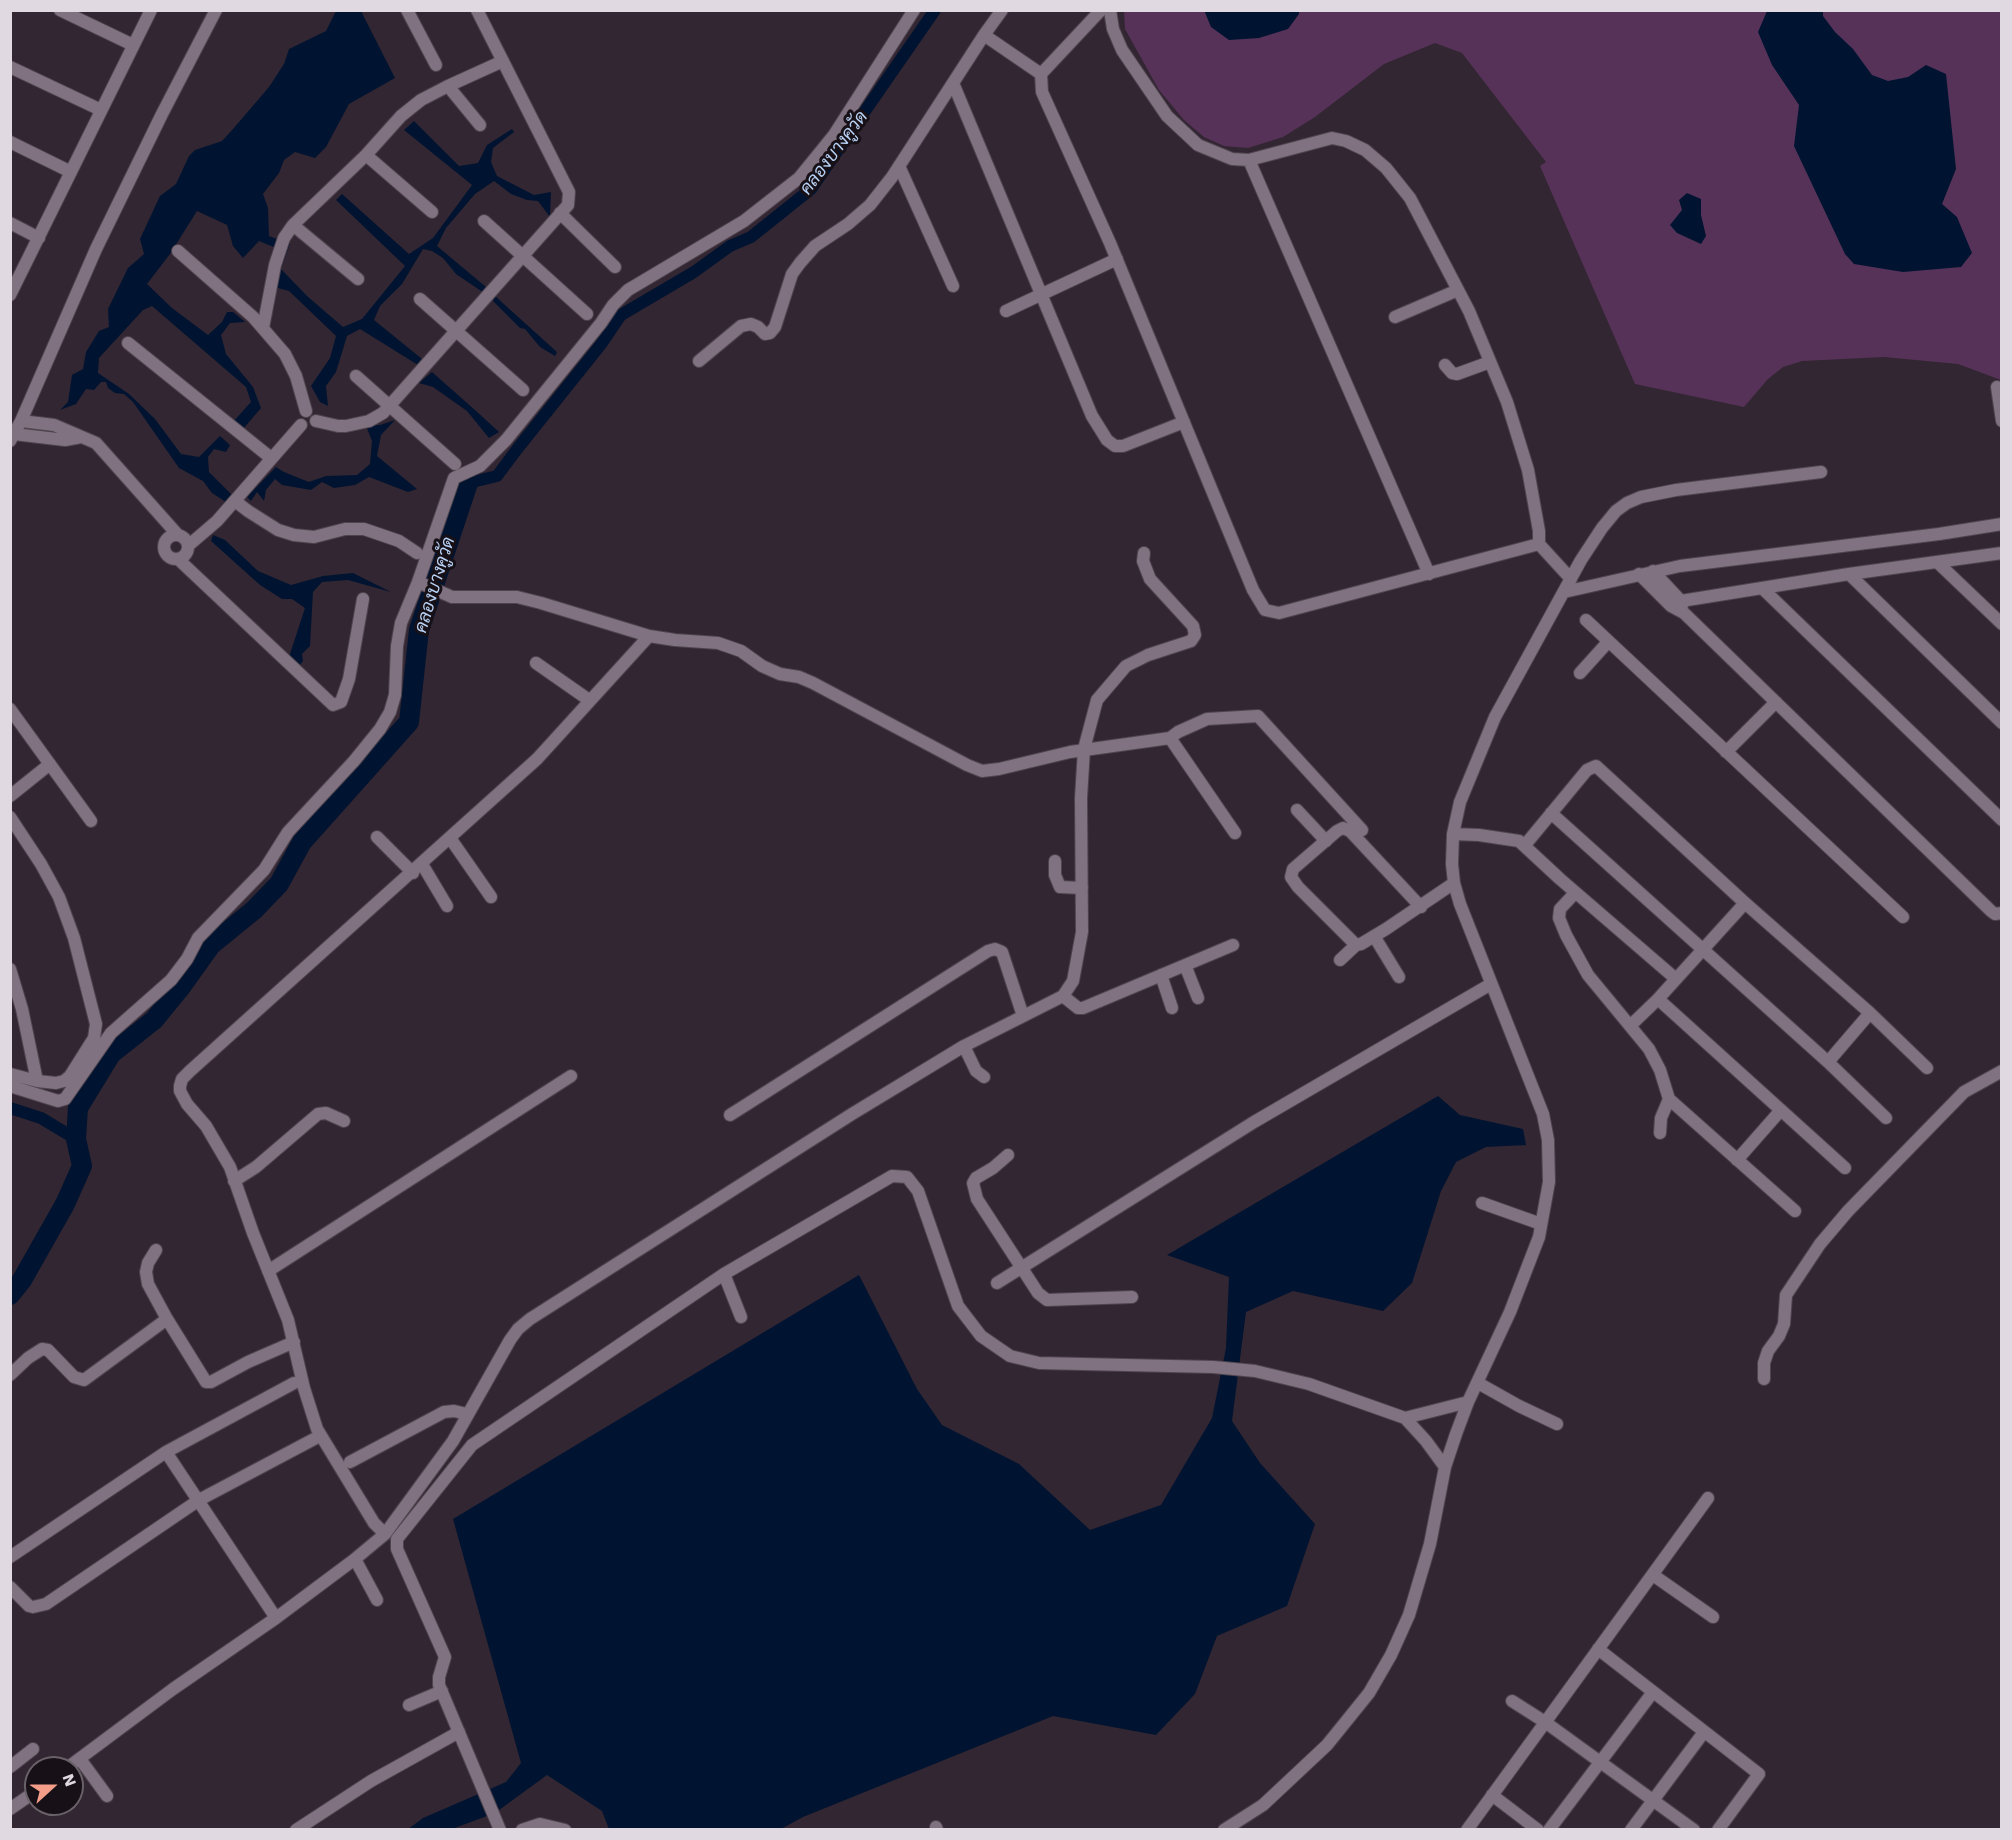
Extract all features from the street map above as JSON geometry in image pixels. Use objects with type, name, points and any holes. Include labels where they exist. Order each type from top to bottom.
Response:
[{"type":"street","points":[[60,10],[133,45]]},
{"type":"street","points":[[10,295],[151,10]]},
{"type":"street","points":[[82,437],[65,440],[12,437],[96,249],[216,10]]},
{"type":"street","points":[[407,10],[436,65]]},
{"type":"street","points":[[316,422],[346,426],[369,421],[383,412],[568,205],[569,192],[477,10]]},
{"type":"street","points":[[10,1086],[57,1101],[65,1100],[111,1033],[171,980],[187,959],[198,938],[264,870],[288,832],[354,761],[380,729],[390,712],[395,695],[397,646],[401,623],[421,584],[454,478],[480,466],[506,440],[613,305],[628,290],[736,226],[799,178],[834,135],[914,10]]},
{"type":"street","points":[[699,361],[741,326],[751,324],[765,334],[770,333],[775,327],[792,274],[815,246],[853,220],[870,205],[899,166],[1002,10]]},
{"type":"street","points":[[1101,10],[1041,74],[1042,92],[1117,260],[1253,590],[1265,610],[1279,613],[1539,544]]},
{"type":"street","points":[[1110,10],[1113,29],[1122,50],[1167,116],[1198,145],[1232,159],[1249,160],[1332,138],[1346,141],[1365,150],[1386,168],[1410,198],[1458,290],[1507,402],[1528,470],[1539,531],[1539,544],[1571,579]]},
{"type":"street","points":[[984,35],[1041,74]]},
{"type":"street","points":[[263,328],[275,265],[284,238],[293,225],[366,155],[400,116],[422,100],[448,86],[503,61]]},
{"type":"street","points":[[10,68],[101,111]]},
{"type":"street","points":[[953,82],[1092,416],[1107,440],[1115,446],[1123,446],[1184,422]]},
{"type":"street","points":[[448,86],[480,125]]},
{"type":"street","points":[[10,142],[71,172]]},
{"type":"street","points":[[366,155],[432,212]]},
{"type":"street","points":[[1249,160],[1429,574]]},
{"type":"street","points":[[899,166],[953,286]]},
{"type":"street","points":[[560,213],[615,267]]},
{"type":"street","points":[[484,221],[586,314]]},
{"type":"street","points":[[10,223],[39,238]]},
{"type":"street","points":[[293,225],[358,279]]},
{"type":"street","points":[[178,251],[253,317],[285,354],[296,376],[306,411]]},
{"type":"street","points":[[1006,311],[1117,260]]},
{"type":"street","points":[[1395,317],[1458,290]]},
{"type":"street","points":[[420,299],[523,390]]},
{"type":"street","points":[[128,343],[271,459]]},
{"type":"street","points":[[1445,365],[1452,373],[1457,374],[1490,362]]},
{"type":"street","points":[[356,376],[455,464]]},
{"type":"street","points":[[1997,387],[2001,422]]},
{"type":"street","points":[[306,411],[314,414],[316,422]]},
{"type":"street","points":[[306,411],[299,417],[301,425],[307,428],[316,422]]},
{"type":"street","points":[[21,421],[54,425],[96,443],[189,545]]},
{"type":"street","points":[[178,559],[187,553],[189,545],[217,521],[241,506],[271,459],[301,425]]},
{"type":"street","points":[[1224,1830],[1263,1804],[1327,1745],[1369,1693],[1392,1655],[1409,1615],[1430,1544],[1445,1467],[1468,1402],[1510,1312],[1539,1237],[1549,1182],[1548,1140],[1543,1114],[1454,884],[1452,864],[1454,834],[1460,802],[1495,717],[1571,579],[1602,528],[1616,511],[1641,497],[1676,490],[1821,472]]},
{"type":"street","points":[[241,506],[278,530],[294,535],[314,537],[345,529],[364,529],[399,541],[417,553]]},
{"type":"street","points":[[1564,592],[1653,571],[2001,524]]},
{"type":"street","points":[[177,534],[166,539],[164,547],[170,557],[178,559],[333,705],[341,702],[349,679],[363,599]]},
{"type":"street","points":[[84,1756],[172,1689],[276,1618],[355,1560],[385,1534],[453,1441],[510,1340],[530,1319],[842,1120],[964,1046],[1063,996],[1073,981],[1082,932],[1081,798],[1084,746],[1097,700],[1126,666],[1148,655],[1191,641],[1196,634],[1193,626],[1150,579],[1143,561],[1144,553]]},
{"type":"street","points":[[1679,607],[1849,574],[2001,553]]},
{"type":"street","points":[[1937,561],[2001,624]]},
{"type":"street","points":[[1653,571],[1679,607]]},
{"type":"street","points":[[1639,574],[1679,607],[1991,911],[1995,914],[2001,913]]},
{"type":"street","points":[[1849,574],[2001,723]]},
{"type":"street","points":[[421,584],[452,597],[518,597],[649,636],[718,643],[741,651],[762,666],[780,674],[799,677],[813,683],[982,771],[999,769],[1084,746],[1170,738],[1207,719],[1258,716],[1362,830]]},
{"type":"street","points":[[1763,589],[2001,820]]},
{"type":"street","points":[[1586,620],[1903,917]]},
{"type":"street","points":[[385,1534],[374,1523],[317,1429],[304,1388],[288,1320],[219,1146],[182,1096],[180,1086],[182,1079],[537,759],[649,636]]},
{"type":"street","points":[[1580,673],[1608,642]]},
{"type":"street","points":[[536,663],[589,700]]},
{"type":"street","points":[[1726,752],[1776,702]]},
{"type":"street","points":[[10,709],[91,821]]},
{"type":"street","points":[[1170,738],[1235,833]]},
{"type":"street","points":[[10,796],[50,764]]},
{"type":"street","points":[[1522,843],[1587,770],[1596,766],[1927,1068]]},
{"type":"street","points":[[1297,810],[1326,841]]},
{"type":"street","points":[[1551,813],[1828,1062],[1886,1118]]},
{"type":"street","points":[[10,817],[41,864],[59,897],[74,938],[96,1024],[94,1038],[70,1076],[64,1081],[56,1083],[37,1081],[10,1074]]},
{"type":"street","points":[[1356,945],[1298,887],[1291,876],[1293,869],[1343,828],[1350,831],[1421,907]]},
{"type":"street","points":[[1454,834],[1493,836],[1522,843],[1676,979]]},
{"type":"street","points":[[377,837],[418,868],[447,906]]},
{"type":"street","points":[[450,838],[491,897]]},
{"type":"street","points":[[1055,861],[1055,875],[1060,887],[1082,888]]},
{"type":"street","points":[[1340,960],[1356,945],[1421,907],[1454,884]]},
{"type":"street","points":[[1575,892],[1560,909],[1560,918],[1566,936],[1588,975],[1650,1049],[1660,1070],[1669,1099],[1795,1211]]},
{"type":"street","points":[[1631,1025],[1658,999],[1745,903]]},
{"type":"street","points":[[1374,936],[1399,977]]},
{"type":"street","points":[[1063,996],[1078,1008],[1083,1008],[1233,945]]},
{"type":"street","points":[[730,1115],[988,951],[995,949],[1002,952],[1023,1017]]},
{"type":"street","points":[[1185,965],[1198,998]]},
{"type":"street","points":[[10,969],[22,1009],[37,1081]]},
{"type":"street","points":[[1161,975],[1172,1008]]},
{"type":"street","points":[[997,1282],[1254,1122],[1491,984]]},
{"type":"street","points":[[1658,999],[1845,1168]]},
{"type":"street","points":[[1828,1062],[1870,1014]]},
{"type":"street","points":[[964,1046],[976,1071],[984,1077]]},
{"type":"street","points":[[1764,1379],[1764,1363],[1768,1351],[1779,1336],[1784,1324],[1786,1295],[1820,1244],[1848,1211],[1964,1092],[2000,1072]]},
{"type":"street","points":[[268,1271],[571,1076]]},
{"type":"street","points":[[1660,1133],[1661,1118],[1669,1099]]},
{"type":"street","points":[[1737,1160],[1781,1110]]},
{"type":"street","points":[[234,1181],[256,1167],[318,1114],[326,1113],[344,1121]]},
{"type":"street","points":[[1008,1155],[993,1168],[976,1178],[973,1183],[977,1199],[1038,1293],[1047,1300],[1132,1297]]},
{"type":"street","points":[[500,1830],[442,1691],[439,1677],[445,1656],[397,1549],[397,1539],[472,1445],[724,1274],[892,1176],[908,1177],[918,1191],[958,1306],[981,1336],[1010,1356],[1038,1363],[1213,1367],[1255,1371],[1309,1384],[1405,1418],[1445,1467]]},
{"type":"street","points":[[1482,1203],[1541,1224]]},
{"type":"street","points":[[156,1250],[148,1263],[146,1272],[153,1294],[206,1382],[220,1378],[248,1362],[294,1342]]},
{"type":"street","points":[[724,1274],[741,1317]]},
{"type":"street","points":[[10,1375],[28,1358],[42,1349],[48,1350],[74,1377],[84,1380],[167,1319]]},
{"type":"street","points":[[10,1557],[166,1452],[294,1383]]},
{"type":"street","points":[[1478,1383],[1557,1424]]},
{"type":"street","points":[[1405,1418],[1468,1402]]},
{"type":"street","points":[[350,1462],[444,1412],[454,1411],[467,1414]]},
{"type":"street","points":[[10,1587],[29,1606],[42,1605],[199,1500],[316,1438]]},
{"type":"street","points":[[166,1452],[276,1618]]},
{"type":"street","points":[[1467,1830],[1708,1498]]},
{"type":"street","points":[[355,1560],[377,1600]]},
{"type":"street","points":[[1653,1575],[1713,1617]]},
{"type":"street","points":[[1598,1649],[1759,1774],[1718,1830]]},
{"type":"street","points":[[409,1705],[442,1691]]},
{"type":"street","points":[[1549,1830],[1653,1692]]},
{"type":"street","points":[[1512,1701],[1545,1722],[1694,1830]]},
{"type":"street","points":[[296,1830],[388,1770],[459,1732]]},
{"type":"street","points":[[1631,1830],[1704,1732]]},
{"type":"street","points":[[10,1767],[33,1749]]},
{"type":"street","points":[[84,1765],[106,1796]]},
{"type":"street","points":[[1492,1795],[1538,1830]]},
{"type":"street","points":[[522,1830],[540,1824],[565,1830]]},
{"type":"shaded area","points":[[1124,10],[2001,11],[2001,380],[1958,364],[1884,357],[1802,361],[1783,367],[1768,379],[1744,407],[1635,384],[1540,166],[1546,162],[1462,53],[1435,43],[1384,64],[1315,117],[1283,137],[1248,148],[1224,146],[1204,137],[1184,120],[1159,90],[1125,29]]},
{"type":"water","points":[[1204,10],[1299,10],[1299,14],[1288,29],[1259,38],[1229,40],[1211,27]]},
{"type":"water","points":[[336,11],[361,11],[395,78],[349,104],[326,147],[315,158],[295,152],[284,160],[279,173],[263,194],[268,208],[269,236],[290,244],[281,269],[307,296],[343,327],[362,319],[405,266],[336,200],[342,194],[409,254],[433,238],[472,185],[404,130],[414,121],[459,166],[478,163],[487,145],[512,129],[514,132],[493,148],[491,162],[497,176],[534,195],[551,192],[550,217],[538,201],[511,194],[494,181],[475,194],[446,228],[437,246],[486,287],[484,293],[456,274],[443,258],[432,251],[423,249],[402,284],[380,306],[374,320],[422,359],[418,365],[360,329],[347,336],[336,372],[326,386],[328,406],[320,402],[311,386],[330,358],[336,336],[289,291],[278,288],[268,305],[276,248],[259,241],[243,258],[233,246],[227,225],[197,211],[170,254],[147,284],[172,308],[208,335],[222,322],[227,312],[233,312],[245,322],[230,323],[221,335],[226,354],[253,387],[261,408],[243,429],[232,423],[251,402],[246,387],[152,306],[143,310],[99,358],[98,373],[129,394],[155,419],[181,454],[199,457],[220,436],[230,445],[226,452],[214,449],[208,457],[209,472],[235,498],[229,504],[212,493],[203,481],[179,468],[133,402],[124,394],[115,393],[108,388],[106,382],[101,382],[94,390],[86,389],[76,404],[60,410],[68,402],[72,375],[83,369],[86,352],[99,331],[109,327],[108,309],[128,268],[144,254],[140,239],[160,196],[176,184],[189,156],[195,150],[222,141],[233,129],[269,87],[284,64],[289,49],[326,31]]},
{"type":"water","points":[[1767,11],[1823,11],[1823,16],[1835,32],[1853,49],[1872,75],[1888,81],[1908,77],[1926,65],[1946,74],[1956,169],[1942,204],[1957,217],[1972,253],[1961,267],[1903,272],[1854,264],[1845,254],[1794,146],[1799,105],[1772,65],[1758,32]]},
{"type":"water","points":[[1687,193],[1701,199],[1701,215],[1706,236],[1701,244],[1677,233],[1670,225],[1682,210],[1679,200]]},
{"type":"water","points":[[495,296],[557,352],[555,356],[540,347],[525,329],[520,328],[493,301]]},
{"type":"water","points":[[432,372],[499,432],[489,438],[467,411],[433,387],[419,383]]},
{"type":"water","points":[[395,420],[381,435],[377,456],[417,489],[408,492],[369,477],[355,485],[334,488],[322,482],[311,490],[282,485],[275,479],[266,490],[264,501],[257,492],[251,501],[247,497],[276,467],[309,482],[326,476],[357,475],[370,464],[372,441],[366,426],[380,425]]},
{"type":"water","points":[[213,535],[225,540],[258,571],[291,585],[323,576],[353,573],[391,592],[348,580],[322,582],[313,592],[310,646],[302,654],[303,661],[299,666],[289,657],[305,608],[292,599],[282,599],[260,585],[211,541]]},
{"type":"water","points":[[1438,1096],[1460,1115],[1523,1129],[1526,1145],[1486,1147],[1456,1162],[1441,1191],[1412,1283],[1383,1311],[1293,1291],[1246,1312],[1232,1421],[1260,1463],[1315,1524],[1287,1606],[1217,1636],[1195,1694],[1156,1735],[1053,1716],[803,1817],[781,1829],[609,1829],[602,1811],[547,1775],[495,1813],[452,1829],[407,1830],[423,1818],[506,1782],[521,1763],[453,1519],[859,1275],[917,1389],[942,1425],[1019,1464],[1090,1530],[1161,1505],[1212,1418],[1226,1348],[1229,1277],[1167,1255]]},
{"type":"waterway","name":"คลองบางคูวัด","points":[[468,483],[497,476],[602,343],[621,315],[694,272],[730,246],[751,237],[811,189],[935,10]]},
{"type":"waterway","name":"คลองบางคูวัด","points":[[10,1295],[22,1280],[65,1204],[82,1166],[76,1139],[78,1108],[111,1054],[154,1020],[211,945],[254,910],[279,884],[302,842],[409,722],[419,630],[468,483]]},
{"type":"waterway","points":[[10,1108],[41,1118],[76,1139]]}]
